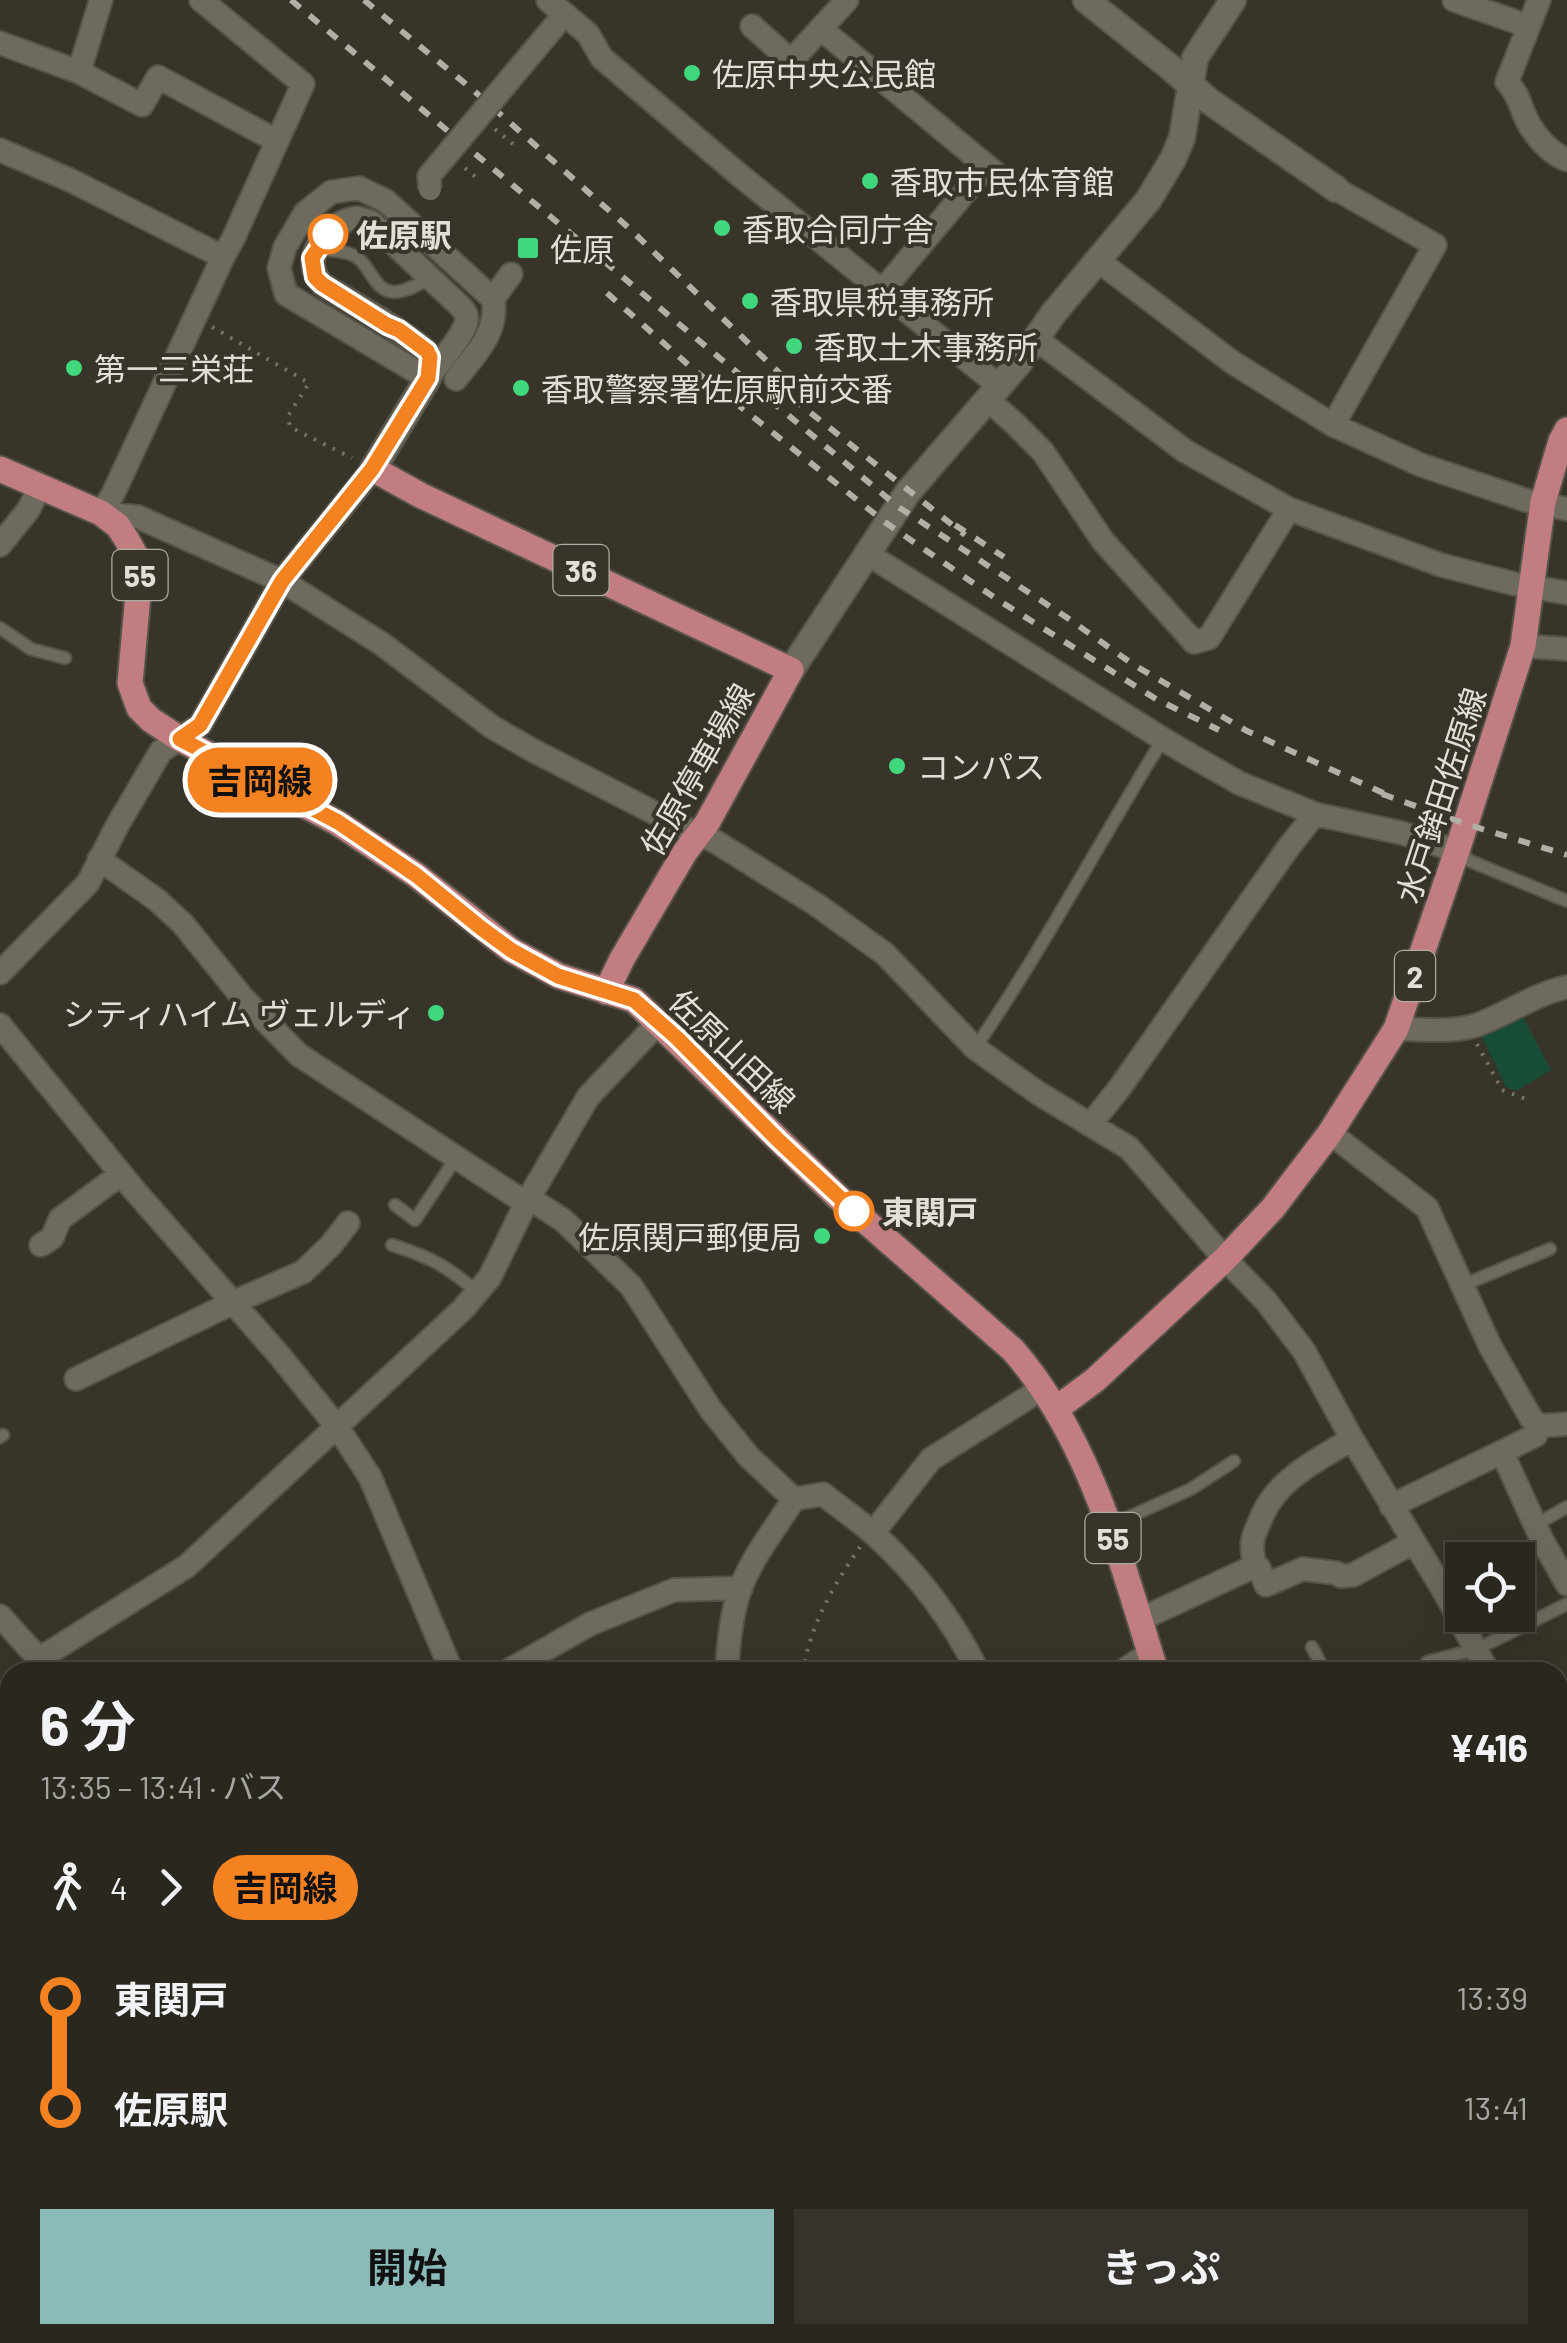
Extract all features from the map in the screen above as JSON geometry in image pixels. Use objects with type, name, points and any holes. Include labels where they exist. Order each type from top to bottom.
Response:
[{"type":"main road","name":"水戸鉾田佐原線","points":[[1050,1399],[1094,1380],[1224,1260],[1273,1208],[1330,1133],[1396,1029],[1522,646],[1529,587],[1555,506],[1561,441],[1567,430]]},
{"type":"main road","name":"佐原停車場線","points":[[372,469],[791,670],[606,992]]},
{"type":"main road","name":"佐原山田線","points":[[0,470],[101,514],[118,526],[135,555],[140,573],[130,682],[139,708],[151,720],[338,822],[416,875],[511,950],[558,976],[634,1000],[838,1196],[1014,1350],[1050,1399],[1093,1485],[1153,1662]]},
{"type":"street","points":[[80,72],[101,0]]},
{"type":"street","points":[[201,0],[303,84],[101,514],[138,516],[282,581],[382,644],[492,727],[716,842],[817,905],[885,954],[976,1048],[1038,1094],[1129,1148],[1298,1342],[1391,1506],[1414,1542],[1445,1578]]},
{"type":"street","points":[[548,0],[588,34],[602,58],[882,290],[992,392],[1012,421],[1042,452],[1103,541],[1194,642],[1209,638],[1289,509]]},
{"type":"street","points":[[752,26],[791,61],[847,0]]},
{"type":"street","points":[[1086,0],[1240,125],[1336,189],[1435,245],[1332,425]]},
{"type":"street","points":[[791,670],[908,492],[1019,363],[1149,199],[1182,138],[1195,58],[1233,0]]},
{"type":"street","points":[[1454,0],[1528,26]]},
{"type":"street","points":[[1539,0],[1506,82],[1516,91],[1531,127],[1554,155],[1567,160]]},
{"type":"street","points":[[430,189],[429,176],[558,23]]},
{"type":"street","points":[[821,29],[1012,187]]},
{"type":"street","points":[[0,43],[80,72],[142,106],[158,76],[277,141]]},
{"type":"street","points":[[0,150],[70,180],[223,257]]},
{"type":"street","points":[[882,290],[986,166]]},
{"type":"street","points":[[422,375],[286,294],[280,268],[285,248],[305,213],[331,192],[359,188],[386,201],[432,238],[493,299],[494,326],[456,380]]},
{"type":"street","points":[[0,973],[88,883],[162,751],[200,725],[282,581],[372,469],[422,375],[430,357],[427,351],[315,277],[312,258],[316,250],[346,218],[371,222],[466,314],[468,321],[456,340],[422,375]]},
{"type":"street","points":[[1097,260],[1232,362],[1332,425],[1421,465],[1525,500],[1555,506]]},
{"type":"street","points":[[493,299],[511,274]]},
{"type":"street","points":[[1036,339],[1184,450],[1289,509],[1442,565],[1567,593]]},
{"type":"street","points":[[414,340],[435,346],[456,340]]},
{"type":"street","points":[[0,545],[29,509],[40,486]]},
{"type":"street","points":[[866,553],[1239,783],[1315,814],[1402,833],[1457,852]]},
{"type":"street","points":[[1522,646],[1567,649]]},
{"type":"street","points":[[1090,1125],[1315,814]]},
{"type":"street","points":[[99,858],[183,924],[242,998],[299,1055],[456,1158],[563,1220],[631,1286],[711,1410],[749,1457],[794,1500]]},
{"type":"street","points":[[1396,1029],[1468,1027],[1567,987]]},
{"type":"street","points":[[51,1662],[188,1566],[463,1309],[490,1277],[527,1200],[588,1097],[659,1022]]},
{"type":"street","points":[[0,1025],[120,1174],[234,1302],[338,1428],[370,1478],[448,1662]]},
{"type":"street","points":[[1330,1133],[1427,1208],[1490,1346],[1531,1418],[1539,1426],[1567,1424]]},
{"type":"street","points":[[40,1245],[52,1238],[60,1218],[120,1174]]},
{"type":"street","points":[[76,1380],[303,1272],[348,1223]]},
{"type":"street","points":[[873,1533],[931,1459],[1050,1399]]},
{"type":"street","points":[[1391,1506],[1536,1435],[1539,1426]]},
{"type":"street","points":[[1254,1566],[1252,1532],[1267,1502],[1296,1474],[1352,1439]]},
{"type":"street","points":[[1502,1452],[1567,1584]]},
{"type":"street","points":[[727,1662],[728,1638],[750,1569],[794,1500],[823,1494],[873,1533],[930,1594],[973,1662]]},
{"type":"street","points":[[1254,1566],[1259,1568],[1266,1585],[1303,1569],[1353,1575],[1414,1542]]},
{"type":"street","points":[[1139,1620],[1254,1566]]},
{"type":"street","points":[[524,1662],[590,1624],[674,1590],[741,1588]]},
{"type":"street","points":[[0,1616],[41,1662]]},
{"type":"street","points":[[1471,1632],[1483,1662]]},
{"type":"lane","points":[[316,250],[338,250],[354,256],[366,264],[379,286],[388,291],[406,290],[431,278]]},
{"type":"lane","points":[[0,628],[31,649],[66,658]]},
{"type":"lane","points":[[976,1048],[1163,739]]},
{"type":"lane","points":[[1457,852],[1567,902]]},
{"type":"lane","points":[[395,1206],[416,1220],[456,1158]]},
{"type":"lane","points":[[392,1245],[434,1259],[477,1292]]},
{"type":"lane","points":[[1463,1285],[1550,1249]]},
{"type":"lane","points":[[1108,1526],[1191,1489],[1234,1461]]},
{"type":"lane","points":[[1527,1542],[1567,1507]]},
{"type":"lane","points":[[1428,1662],[1477,1649],[1567,1604]]},
{"type":"lane","points":[[1312,1647],[1320,1662]]},
{"type":"path","points":[[489,124],[514,145]]},
{"type":"path","points":[[457,162],[479,180]]},
{"type":"path","points":[[195,317],[309,383],[288,416],[290,426],[372,469]]},
{"type":"path","points":[[1468,1027],[1502,1090],[1526,1098]]},
{"type":"path","points":[[806,1662],[814,1628],[829,1596],[873,1533]]},
{"type":"green space","points":[[1521,1013],[1551,1070],[1516,1091],[1506,1087],[1479,1031]]},
{"type":"railway","points":[[291,0],[897,506],[1134,665],[1247,731],[1394,798]]},
{"type":"railway","points":[[364,0],[631,230],[796,389]]},
{"type":"railway","points":[[607,293],[693,369],[886,523],[998,600],[1156,699],[1219,730]]},
{"type":"railway","points":[[773,383],[965,535]]},
{"type":"railway","points":[[955,525],[1004,557]]},
{"type":"railway","points":[[1382,794],[1567,855]]},
{"type":"bus line","name":"吉岡線","points":[[328,234],[312,258],[315,277],[427,351],[428,378],[372,469],[282,581],[200,725],[180,739],[338,822],[416,875],[511,950],[558,976],[634,1000],[854,1211]]},
{"type":"place","name":"佐原中央公民館","points":[[692,73]]},
{"type":"place","name":"香取市民体育館","points":[[870,181]]},
{"type":"place","name":"香取合同庁舎","points":[[722,228]]},
{"type":"place","name":"佐原駅","points":[[328,234]]},
{"type":"place","name":"佐原","points":[[528,248]]},
{"type":"place","name":"香取県税事務所","points":[[750,301]]},
{"type":"place","name":"香取土木事務所","points":[[794,346]]},
{"type":"place","name":"第一三栄荘","points":[[74,368]]},
{"type":"place","name":"香取警察署佐原駅前交番","points":[[521,388]]},
{"type":"place","name":"コンパス","points":[[897,766]]},
{"type":"place","name":"シティハイム ヴェルディ","points":[[436,1013]]},
{"type":"place","name":"東関戸","points":[[854,1211]]},
{"type":"place","name":"佐原関戸郵便局","points":[[822,1236]]}]
